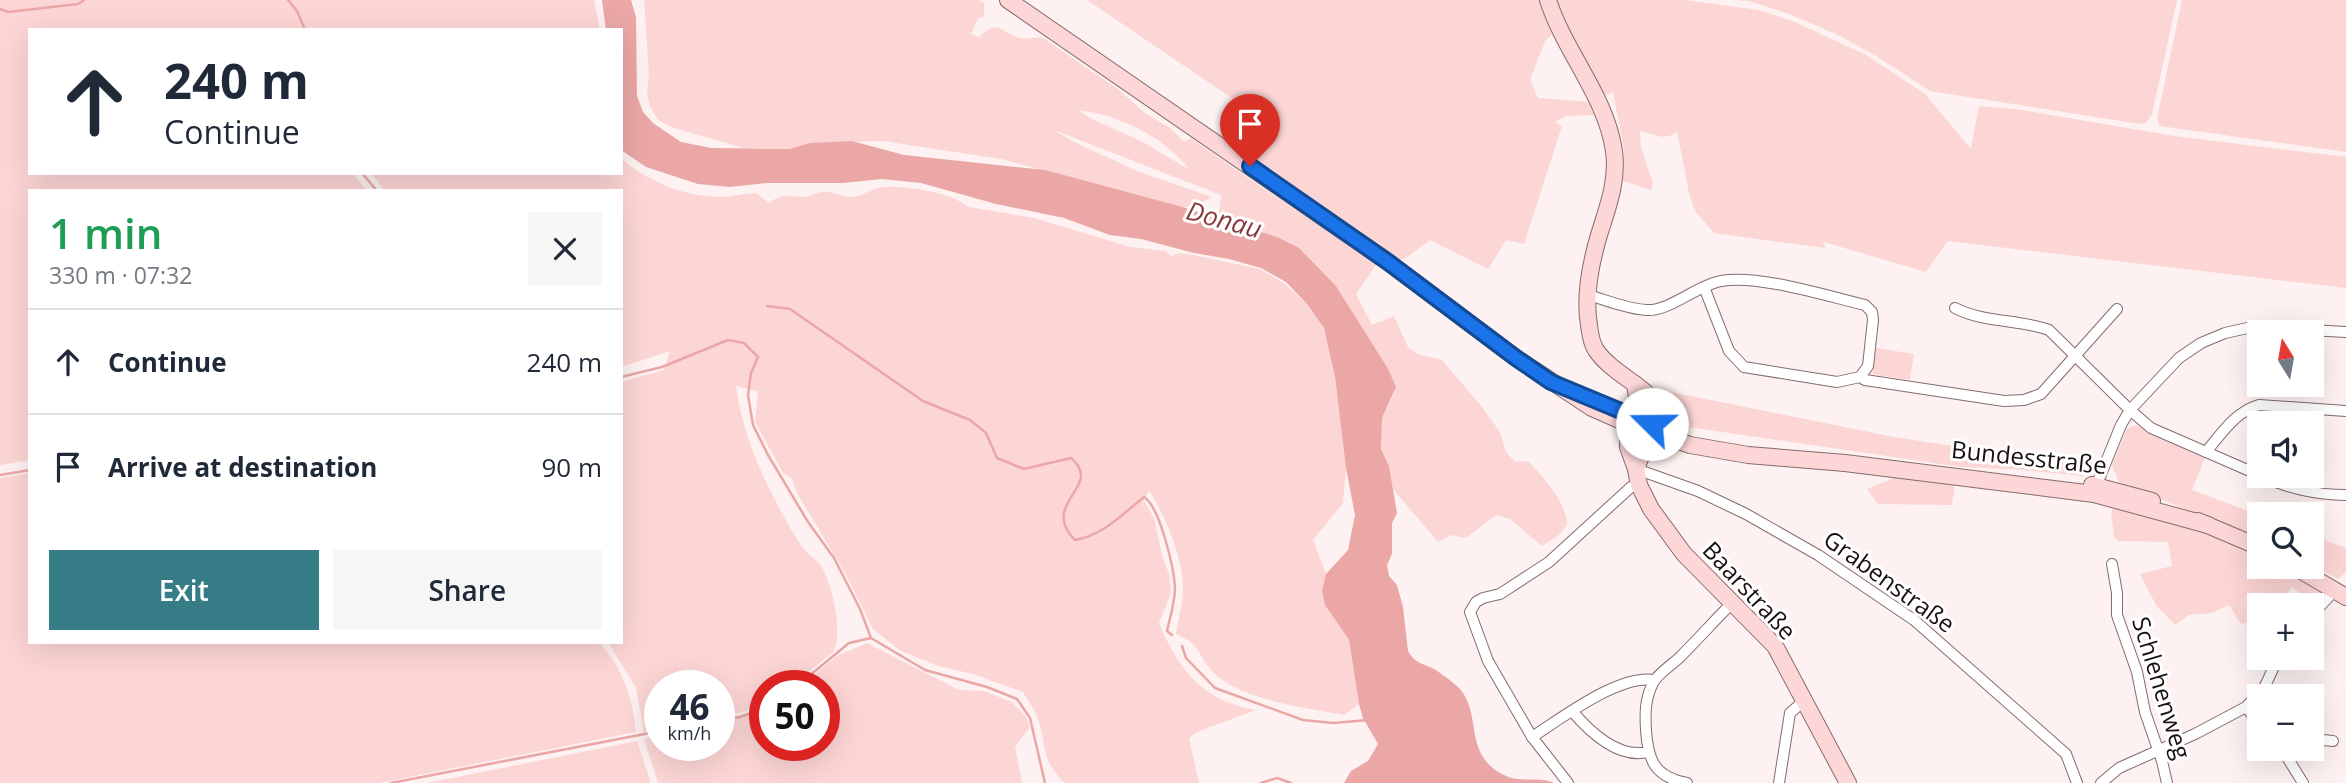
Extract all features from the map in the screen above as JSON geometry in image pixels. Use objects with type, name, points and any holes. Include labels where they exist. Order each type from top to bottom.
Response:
[{"type":"main road","name":"Bundesstraße","points":[[1008,0],[1360,243],[1551,382],[1592,408],[1651,428],[1845,463],[2095,490],[2208,525],[2247,542]]},
{"type":"main road","points":[[1548,0],[1555,23],[1609,125],[1615,155],[1614,188],[1595,250],[1587,316],[1596,351],[1645,392],[1650,401],[1653,412],[1651,428],[1638,477]]},
{"type":"main road","name":"Baarstraße","points":[[1635,384],[1637,398],[1627,437],[1628,447],[1651,509],[1684,554],[1774,646],[1847,783]]},
{"type":"main road","points":[[2315,579],[2341,594]]},
{"type":"street","points":[[1588,295],[1647,311],[1665,305],[1703,287],[1721,281],[1755,280],[1865,305],[1872,312],[1874,320],[1868,366],[1860,377],[1837,382],[1744,367],[1729,351],[1703,287]]},
{"type":"street","points":[[1955,308],[1971,316],[2049,330],[2151,428],[2247,470]]},
{"type":"street","points":[[1860,377],[1865,380],[2004,401],[2024,400],[2041,394],[2117,309]]},
{"type":"street","points":[[2095,490],[2121,425],[2130,410],[2179,358],[2201,343],[2225,333],[2261,327],[2346,332]]},
{"type":"street","points":[[2206,452],[2236,416],[2247,408],[2259,405],[2346,411]]},
{"type":"street","points":[[1568,783],[1532,737],[1488,661],[1470,612],[1476,602],[1500,594],[1549,562],[1631,487],[1638,477]]},
{"type":"street","name":"Grabenstraße","points":[[1638,477],[1698,491],[1746,514],[1818,555],[1914,620],[2066,754],[2077,783]]},
{"type":"street","points":[[2292,488],[2314,494],[2346,495]]},
{"type":"street","name":"Schlehenweg","points":[[2112,564],[2117,593],[2117,615],[2137,673],[2145,712],[2167,783]]},
{"type":"street","points":[[2324,606],[2341,594]]},
{"type":"street","points":[[1687,783],[1666,777],[1653,765],[1648,752],[1644,706],[1654,680],[1733,602]]},
{"type":"street","points":[[2101,783],[2119,768],[2246,707],[2265,686],[2272,670]]},
{"type":"street","points":[[1532,737],[1590,699],[1641,678],[1654,680]]},
{"type":"street","points":[[1779,783],[1790,713],[1805,700]]},
{"type":"street","points":[[1572,711],[1584,726],[1606,742],[1631,752],[1648,752]]},
{"type":"street","points":[[2324,740],[2333,741]]},
{"type":"street","points":[[2289,761],[2303,783]]},
{"type":"shaded area","points":[[0,0],[594,0],[598,28],[28,28],[28,175],[354,175],[365,189],[28,189],[28,460],[0,465]]},
{"type":"shaded area","points":[[602,0],[631,0],[636,17],[637,96],[643,112],[653,123],[681,142],[711,148],[789,149],[810,143],[852,141],[904,155],[1045,170],[1179,206],[1277,237],[1299,248],[1336,286],[1387,367],[1396,387],[1382,418],[1381,449],[1389,466],[1397,513],[1392,523],[1392,554],[1387,565],[1389,576],[1397,585],[1403,607],[1408,651],[1416,661],[1437,671],[1460,689],[1471,711],[1478,747],[1492,768],[1512,778],[1554,783],[1344,783],[1351,771],[1368,761],[1378,744],[1363,718],[1359,704],[1349,640],[1325,605],[1322,590],[1326,574],[1348,550],[1355,515],[1346,468],[1335,377],[1324,328],[1307,304],[1286,282],[1261,268],[1229,259],[1141,239],[1110,235],[1064,218],[996,204],[921,183],[882,179],[730,187],[698,184],[646,167],[623,151],[623,28],[606,28]]},
{"type":"shaded area","points":[[644,0],[979,0],[984,3],[984,17],[978,18],[971,34],[979,37],[996,27],[1020,38],[1043,38],[1118,89],[1146,114],[1169,127],[1184,142],[1191,138],[1376,265],[1356,294],[1372,325],[1394,316],[1408,347],[1417,354],[1442,360],[1500,432],[1506,452],[1515,462],[1528,461],[1547,482],[1563,507],[1567,525],[1559,535],[1542,546],[1510,519],[1496,515],[1466,538],[1451,535],[1438,542],[1393,489],[1389,466],[1381,449],[1382,418],[1394,394],[1387,367],[1336,286],[1277,237],[1218,219],[1221,195],[1054,130],[1137,171],[1209,196],[1210,199],[1184,208],[1001,159],[883,141],[811,143],[789,149],[744,148],[674,128],[658,120],[650,107],[647,93],[649,73]],"holes":[[[1078,110],[1125,122],[1154,138],[1190,170],[1143,142]]]},
{"type":"shaded area","points":[[1087,0],[1544,0],[1555,31],[1545,41],[1530,80],[1538,98],[1592,102],[1598,115],[1565,116],[1555,122],[1562,126],[1524,244],[1506,240],[1488,269],[1430,240],[1406,258],[1395,261],[1229,145],[1251,111]]},
{"type":"shaded area","points":[[1557,0],[1684,0],[1759,10],[1795,22],[1866,55],[1925,94],[1971,149],[1979,106],[2022,110],[2174,136],[2346,157],[2346,288],[1948,241],[1926,272],[1824,242],[1825,248],[1714,233],[1695,211],[1677,131],[1664,137],[1640,131],[1641,148],[1653,183],[1651,190],[1623,181],[1624,150],[1613,92],[1604,96],[1561,15]]},
{"type":"shaded area","points":[[1736,0],[2177,0],[2152,114],[2146,123],[2140,124],[1930,91],[1875,55],[1836,34],[1789,14],[1749,1]]},
{"type":"shaded area","points":[[2182,0],[2346,0],[2346,152],[2160,126],[2157,119]]},
{"type":"shaded area","points":[[623,160],[644,175],[682,191],[723,197],[756,193],[769,203],[783,196],[805,197],[823,192],[853,197],[884,187],[904,187],[952,198],[968,207],[1034,218],[1130,247],[1165,251],[1171,256],[1179,253],[1193,255],[1260,269],[1285,284],[1307,304],[1324,328],[1335,377],[1346,468],[1343,503],[1313,540],[1326,574],[1322,589],[1325,605],[1349,640],[1359,704],[1344,715],[1274,701],[1239,689],[1212,671],[1195,646],[1176,634],[1183,595],[1180,566],[1167,525],[1149,491],[1144,501],[1154,518],[1169,574],[1171,593],[1159,623],[1167,640],[1175,656],[1195,682],[1222,700],[1256,710],[1197,732],[1189,738],[1199,783],[1065,783],[1051,767],[1037,717],[1023,692],[973,674],[938,666],[901,651],[873,629],[845,573],[797,493],[792,479],[783,473],[755,422],[758,391],[736,386],[744,425],[763,476],[794,535],[820,564],[829,583],[837,621],[836,644],[833,652],[811,670],[749,670],[749,710],[735,713],[735,670],[644,670],[644,732],[636,688],[609,644],[623,644],[623,381],[664,370],[670,351],[623,366],[623,189],[383,189],[373,175],[623,175]]},
{"type":"shaded area","points":[[1876,348],[1914,354],[1910,380],[1872,374]]},
{"type":"shaded area","points":[[1656,389],[1894,437],[2090,467],[2084,476],[1961,467],[1689,427],[1664,409]]},
{"type":"shaded area","points":[[2139,426],[2152,435],[2205,458],[2192,490],[2247,511],[2247,533],[2120,485],[2112,465],[2127,429]]},
{"type":"shaded area","points":[[28,473],[28,644],[601,644],[621,673],[632,706],[636,732],[379,783],[0,783],[0,478]]},
{"type":"shaded area","points":[[1896,477],[1955,483],[1952,505],[1878,504],[1867,489]]},
{"type":"shaded area","points":[[2115,505],[2191,527],[2247,549],[2247,579],[2306,579],[2322,588],[2323,593],[2300,593],[2292,587],[2288,593],[2247,593],[2247,622],[2241,624],[2229,605],[2212,613],[2189,615],[2175,625],[2156,605],[2140,574],[2172,566],[2168,542],[2118,541],[2114,537],[2111,512]]},
{"type":"shaded area","points":[[2324,540],[2346,548],[2346,572],[2338,579],[2324,571]]},
{"type":"shaded area","points":[[867,643],[959,690],[984,691],[1012,702],[1026,717],[1030,727],[1015,747],[1022,783],[658,783],[651,761],[735,761],[735,716],[749,713],[749,761],[840,761],[840,670],[820,670],[837,656]]},
{"type":"shaded area","points":[[637,741],[651,783],[427,783]]},
{"type":"waterway","points":[[0,9],[8,12],[78,4],[84,0]]},
{"type":"waterway","points":[[288,0],[297,11],[304,28]]},
{"type":"waterway","points":[[364,175],[375,189]]},
{"type":"waterway","points":[[767,306],[790,309],[923,401],[970,420],[986,433],[997,458],[1024,469],[1071,458],[1079,468],[1081,478],[1066,505],[1064,516],[1066,527],[1075,540],[1103,529],[1144,497],[1161,525],[1172,567],[1175,593],[1167,631],[1172,635]]},
{"type":"waterway","points":[[623,377],[662,367],[728,340],[744,343],[758,357],[751,373],[748,395],[753,425],[808,522],[834,558],[860,609],[871,638],[925,670],[987,687],[1017,699],[1030,718],[1045,783]]},
{"type":"waterway","points":[[0,475],[28,470]]},
{"type":"waterway","points":[[816,670],[849,643],[871,638]]},
{"type":"waterway","points":[[1182,646],[1186,658],[1215,688],[1303,720],[1333,723],[1368,720]]},
{"type":"waterway","points":[[735,718],[749,714]]},
{"type":"waterway","points":[[391,783],[644,734]]},
{"type":"waterway","points":[[1261,783],[1277,778],[1291,783]]},
{"type":"route","points":[[1250,166],[1388,262],[1551,382],[1652,424]]},
{"type":"water label","name":"Donau","points":[[1224,220]]}]
